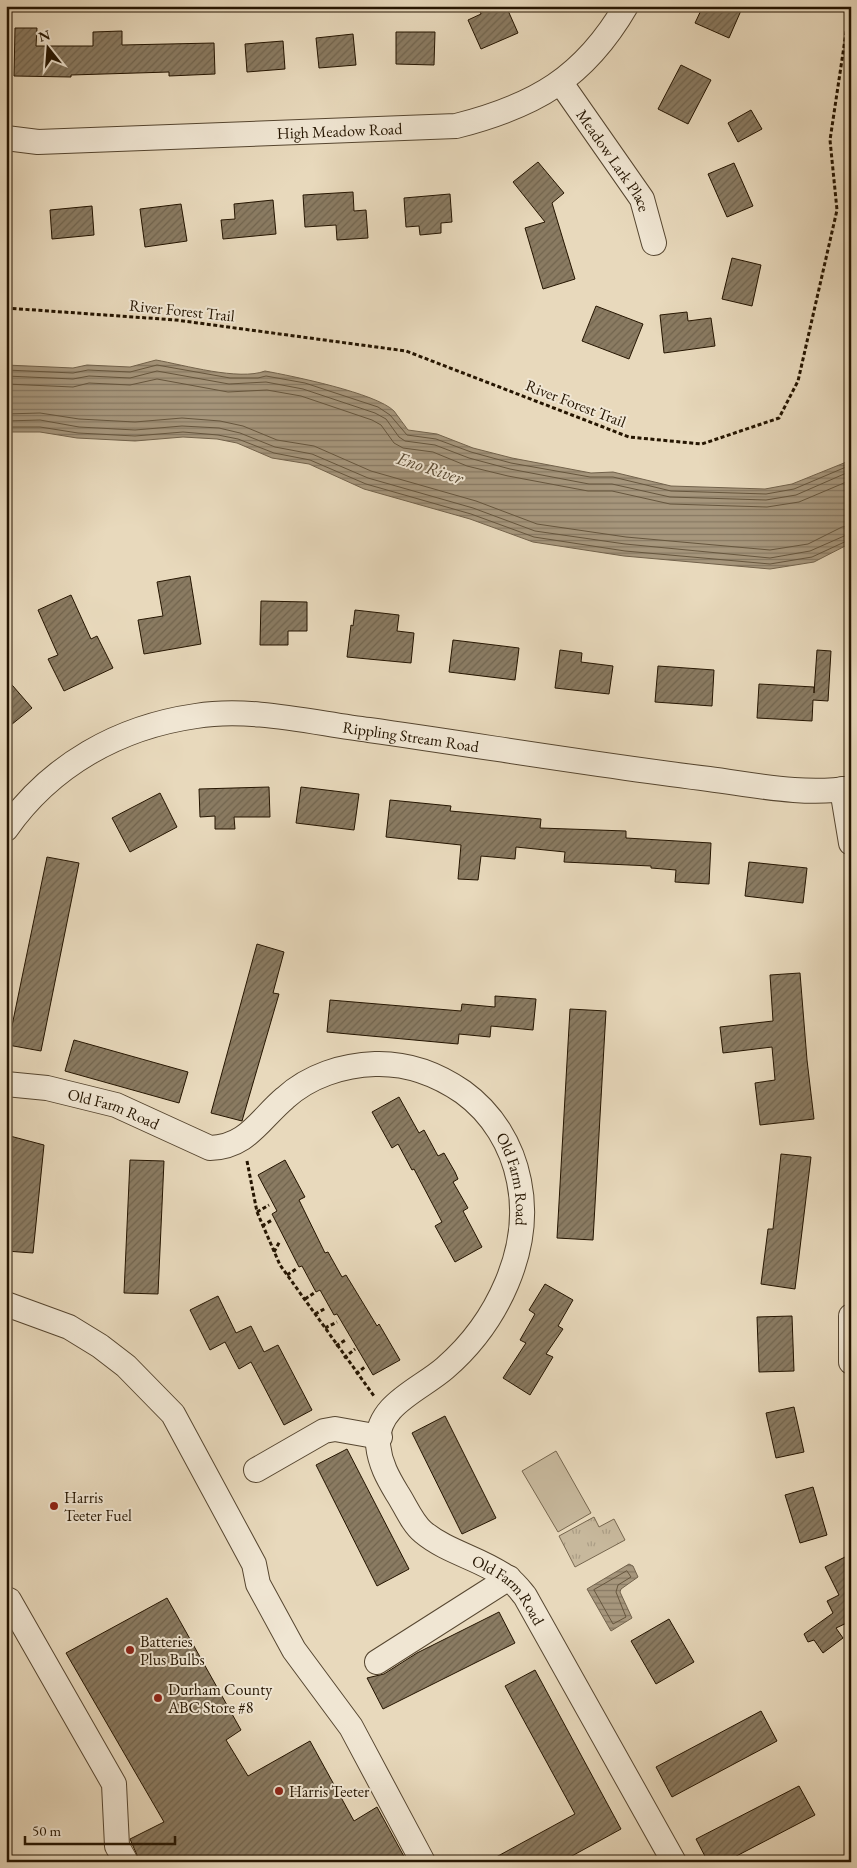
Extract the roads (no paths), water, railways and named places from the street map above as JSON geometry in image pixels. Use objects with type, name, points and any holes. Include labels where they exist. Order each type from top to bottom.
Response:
[{"type":"street","name":"High Meadow Road","points":[[6,138],[38,142],[436,129],[456,126],[512,110],[561,83],[600,46],[626,6]]},
{"type":"street","name":"Meadow Lark Place","points":[[561,83],[642,199],[654,243]]},
{"type":"street","name":"Rippling Stream Road","points":[[6,829],[15,816],[54,776],[94,748],[142,728],[198,715],[266,716],[697,778],[807,790],[846,789]]},
{"type":"street","points":[[846,789],[851,842]]},
{"type":"street","name":"Old Farm Road","points":[[6,1084],[47,1088],[116,1105],[210,1148],[224,1148],[241,1141],[286,1096],[310,1080],[349,1066],[377,1064],[402,1066],[428,1073],[444,1080],[465,1094],[498,1127],[517,1168],[522,1195],[523,1220],[520,1243],[514,1264],[492,1313],[478,1332],[446,1368],[398,1402],[384,1417],[378,1444],[384,1472],[421,1530],[445,1547],[509,1578],[525,1596],[674,1862]]},
{"type":"street","points":[[6,1304],[69,1327],[100,1346],[126,1366],[172,1414],[245,1546],[254,1564],[258,1584],[294,1650],[351,1727],[423,1862]]},
{"type":"street","points":[[851,1316],[851,1362]]},
{"type":"street","points":[[256,1470],[324,1431],[335,1429],[380,1437]]},
{"type":"street","points":[[377,1662],[509,1578]]},
{"type":"street","points":[[6,1599],[9,1600],[114,1784],[117,1846],[126,1862]]},
{"type":"water","name":"Eno River","points":[[156,360],[226,373],[254,374],[265,371],[313,381],[352,392],[384,404],[394,411],[408,430],[437,434],[473,448],[512,458],[591,473],[613,472],[671,486],[765,489],[792,484],[844,463],[851,456],[851,543],[814,562],[770,569],[624,556],[533,542],[470,519],[364,489],[309,464],[272,458],[237,443],[217,439],[183,437],[135,441],[77,438],[40,432],[6,432],[6,365],[73,368],[87,365],[130,367]]},
{"type":"water","points":[[629,1564],[633,1566],[638,1577],[621,1589],[620,1592],[632,1618],[611,1631],[587,1589]]},
{"type":"place","name":"Harris Teeter Fuel","points":[[54,1506]]},
{"type":"place","name":"Batteries Plus Bulbs","points":[[130,1650]]},
{"type":"place","name":"Durham County ABC Store #8","points":[[158,1698]]},
{"type":"place","name":"Harris Teeter","points":[[279,1791]]}]
